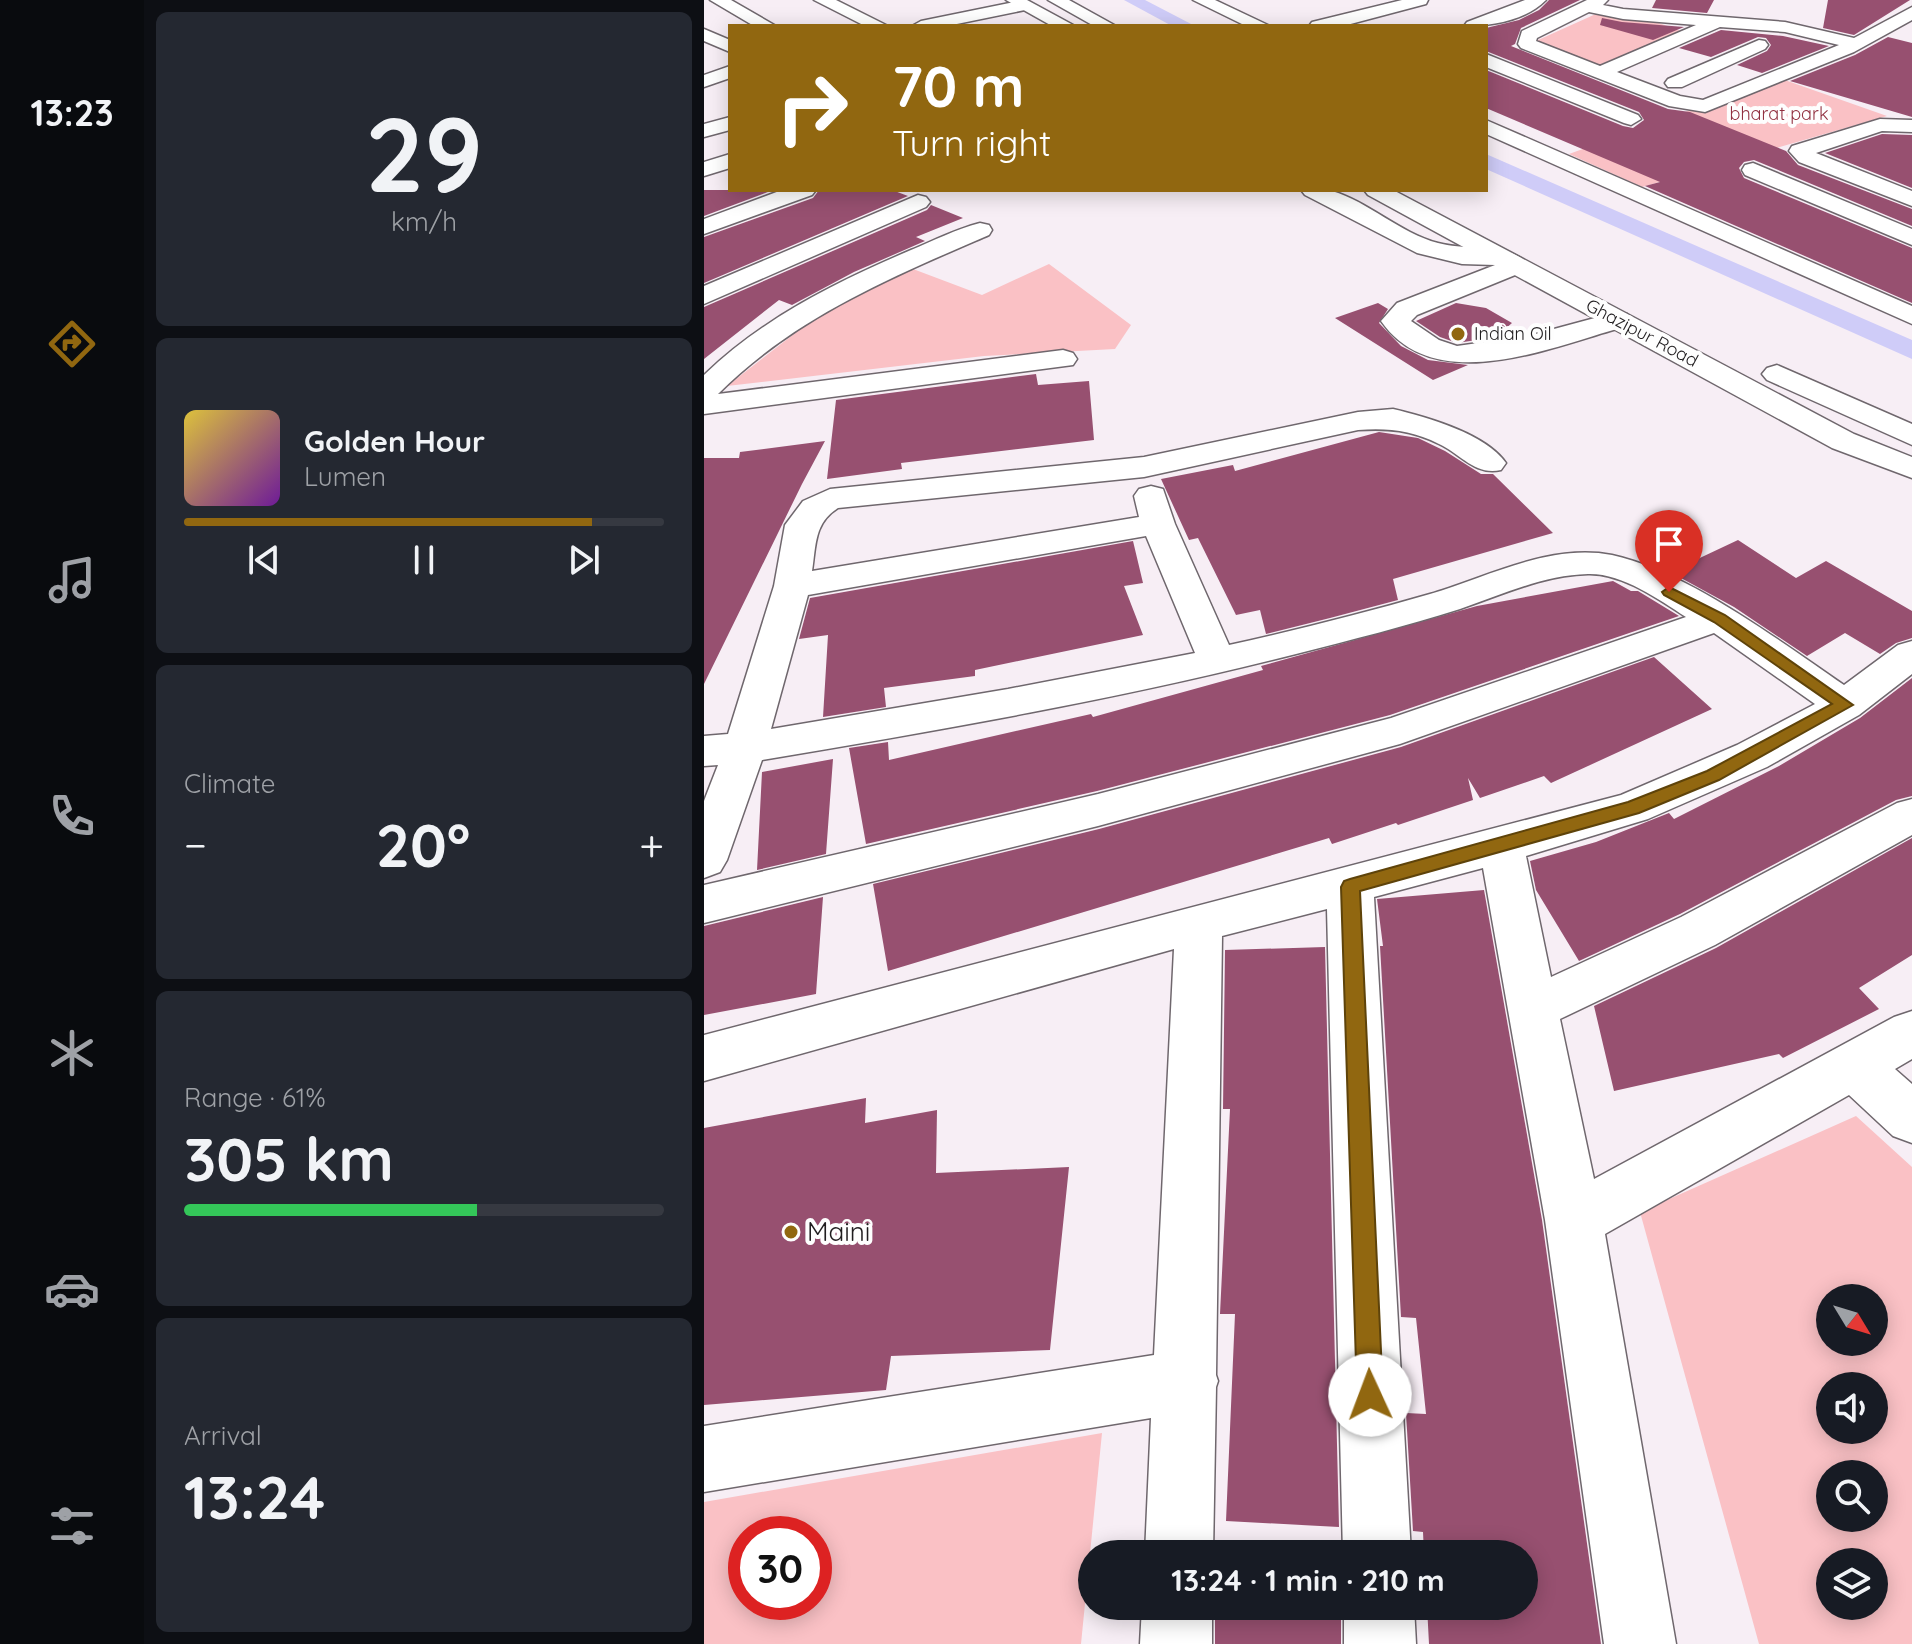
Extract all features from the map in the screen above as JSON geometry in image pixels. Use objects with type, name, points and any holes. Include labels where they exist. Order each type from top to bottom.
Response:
[{"type":"street","points":[[718,0],[763,24]]},
{"type":"street","points":[[822,0],[875,24]]},
{"type":"street","points":[[1056,0],[1103,24]]},
{"type":"street","points":[[1201,0],[1256,24]]},
{"type":"street","points":[[1372,0],[1393,9]]},
{"type":"street","points":[[1355,22],[1420,0]]},
{"type":"street","points":[[1479,24],[1538,0]]},
{"type":"street","points":[[1323,5],[1355,22],[1438,1]]},
{"type":"street","points":[[1669,18],[1675,1],[1751,6]]},
{"type":"street","points":[[929,24],[1019,2],[1062,24]]},
{"type":"street","points":[[1856,44],[1801,31],[1669,18],[1595,4],[1528,35],[1525,40],[1536,48],[1676,102],[1705,106],[1904,27],[1912,12]]},
{"type":"street","points":[[1801,31],[1829,16]]},
{"type":"street","points":[[1601,72],[1719,21]]},
{"type":"street","points":[[704,34],[728,46]]},
{"type":"street","points":[[1675,83],[1754,47],[1690,34]]},
{"type":"street","points":[[1635,57],[1697,73]]},
{"type":"street","points":[[1488,61],[1631,119]]},
{"type":"street","points":[[704,81],[728,73]]},
{"type":"street","points":[[1596,104],[1647,90]]},
{"type":"street","points":[[704,131],[728,124]]},
{"type":"street","points":[[1912,126],[1880,125],[1800,151],[1807,157],[1912,199]]},
{"type":"street","points":[[1488,127],[1912,316]]},
{"type":"street","points":[[1850,134],[1887,146]]},
{"type":"street","points":[[704,169],[728,162]]},
{"type":"street","points":[[1753,170],[1912,238]]},
{"type":"street","points":[[1811,195],[1863,180]]},
{"type":"street","points":[[704,227],[799,192]]},
{"type":"street","points":[[1317,192],[1426,248],[1510,262]]},
{"type":"street","name":"Ghazipur Road","points":[[1380,192],[1843,441],[1912,468]]},
{"type":"street","name":"Ghazipur Road","points":[[1427,192],[1712,341]]},
{"type":"street","points":[[704,296],[918,202]]},
{"type":"street","points":[[704,391],[730,362],[775,327],[815,303],[980,230]]},
{"type":"street","points":[[1510,262],[1407,309],[1395,321],[1405,331],[1440,352],[1450,353],[1503,348],[1617,320]]},
{"type":"street","points":[[704,405],[1063,359]]},
{"type":"street","points":[[1753,363],[1912,436]]},
{"type":"street","points":[[1837,402],[1912,424]]},
{"type":"street","points":[[704,860],[724,750],[792,586],[802,525],[815,508],[830,499],[1144,467],[1358,421],[1393,418],[1450,437],[1490,463]]},
{"type":"street","points":[[1144,467],[1158,524],[1217,660]]},
{"type":"street","points":[[792,586],[1158,524]]},
{"type":"street","points":[[724,750],[1080,691],[1441,603],[1548,568],[1582,562],[1611,565],[1644,578],[1720,618],[1845,705]]},
{"type":"street","points":[[704,904],[1083,813],[1400,730],[1720,618]]},
{"type":"street","points":[[704,1058],[1199,923],[1350,887],[1633,808],[1713,775],[1845,705],[1912,654]]},
{"type":"street","points":[[1532,1009],[1698,931],[1912,815]]},
{"type":"street","points":[[1501,846],[1574,1220],[1640,1644]]},
{"type":"street","points":[[1350,887],[1376,1540]]},
{"type":"street","points":[[1180,1540],[1199,923]]},
{"type":"street","points":[[1574,1220],[1912,1033]]},
{"type":"street","points":[[1855,1067],[1912,1118]]},
{"type":"street","points":[[704,1459],[1187,1381]]},
{"type":"street","points":[[1176,1644],[1177,1620]]},
{"type":"street","points":[[1379,1620],[1380,1644]]},
{"type":"green space","points":[[1598,13],[1656,22],[1681,31],[1599,65],[1536,41]]},
{"type":"green space","name":"bharat park","points":[[1779,78],[1887,116],[1642,187],[1569,154]]},
{"type":"green space","points":[[1049,264],[1131,325],[1115,349],[984,356],[727,386],[826,309],[913,269],[982,295]]},
{"type":"green space","points":[[1856,1116],[1912,1167],[1912,1644],[1759,1644],[1640,1212]]},
{"type":"green space","points":[[1102,1433],[1091,1540],[1078,1540],[1078,1620],[1083,1620],[1081,1644],[704,1644],[704,1502]]},
{"type":"building","points":[[1549,0],[1580,0],[1521,28],[1515,44],[1511,46],[1668,109],[1690,112],[1786,151],[1798,165],[1912,209],[1912,226],[1754,160],[1744,162],[1739,168],[1744,178],[1912,248],[1912,303],[1645,186],[1660,182],[1488,109],[1488,71],[1623,126],[1633,128],[1644,120],[1639,112],[1488,52],[1488,28],[1519,20],[1539,10]]},
{"type":"building","points":[[1656,0],[1714,0],[1707,13],[1652,8]]},
{"type":"building","points":[[1828,0],[1910,0],[1854,35],[1823,28]]},
{"type":"building","points":[[1602,18],[1684,27],[1653,40],[1600,25]]},
{"type":"building","points":[[1721,30],[1783,36],[1829,46],[1762,73],[1737,65],[1767,51],[1771,45],[1766,38],[1758,37],[1711,57],[1679,48]]},
{"type":"building","points":[[1888,37],[1912,43],[1912,117],[1790,81],[1855,55]]},
{"type":"building","points":[[1882,134],[1912,135],[1912,188],[1825,153]]},
{"type":"building","points":[[704,190],[768,192],[704,216]]},
{"type":"building","points":[[818,192],[897,192],[908,196],[704,283],[704,237],[813,198]]},
{"type":"building","points":[[931,205],[963,218],[916,237],[925,241],[854,272],[792,305],[779,300],[704,359],[704,307],[927,210]]},
{"type":"building","points":[[1378,303],[1388,309],[1379,323],[1401,346],[1428,360],[1468,365],[1433,380],[1335,318]]},
{"type":"building","points":[[1456,303],[1486,308],[1512,323],[1496,337],[1457,343],[1440,337],[1416,321]]},
{"type":"building","points":[[1036,374],[1038,385],[1089,381],[1094,440],[901,463],[902,469],[827,479],[836,400]]},
{"type":"building","points":[[1379,432],[1418,438],[1481,474],[1493,474],[1553,533],[1393,579],[1398,600],[1330,618],[1266,634],[1260,610],[1236,615],[1198,538],[1189,540],[1161,479],[1233,465],[1235,471]]},
{"type":"building","points":[[825,441],[704,684],[704,458],[739,458],[740,452]]},
{"type":"building","points":[[1738,540],[1796,578],[1826,561],[1912,611],[1912,638],[1896,643],[1880,654],[1845,633],[1807,656],[1734,607],[1670,572]]},
{"type":"building","points":[[1133,541],[1143,583],[1124,586],[1143,635],[975,670],[975,676],[884,688],[886,707],[823,717],[828,635],[799,639],[810,598]]},
{"type":"building","points":[[1613,581],[1631,591],[1638,591],[1679,616],[1390,715],[1097,791],[866,844],[849,748],[888,742],[889,760],[1091,714],[1093,717],[1477,606]]},
{"type":"building","points":[[1654,657],[1712,709],[1551,783],[1544,776],[1480,798],[1468,778],[1473,800],[1398,825],[1396,823],[1332,844],[1329,838],[888,971],[873,884],[1099,829],[1401,747]]},
{"type":"building","points":[[1912,678],[1912,796],[1896,800],[1680,914],[1579,961],[1536,890],[1530,861],[1596,842],[1669,813],[1674,819],[1779,766],[1860,718]]},
{"type":"building","points":[[833,759],[826,854],[757,870],[762,772]]},
{"type":"building","points":[[1912,838],[1912,955],[1859,988],[1879,1009],[1783,1058],[1779,1054],[1614,1091],[1594,1006],[1716,948]]},
{"type":"building","points":[[1484,890],[1542,1220],[1601,1644],[1429,1644],[1428,1620],[1538,1620],[1538,1540],[1423,1540],[1423,1532],[1413,1531],[1406,1413],[1426,1414],[1416,1318],[1401,1317],[1380,946],[1383,946],[1377,899]]},
{"type":"building","points":[[823,897],[816,994],[704,1015],[704,926]]},
{"type":"building","points":[[1325,947],[1339,1527],[1226,1521],[1235,1314],[1220,1314],[1230,1109],[1223,1109],[1225,950]]},
{"type":"building","points":[[866,1098],[865,1123],[937,1110],[936,1173],[1069,1167],[1050,1350],[891,1356],[886,1390],[704,1405],[704,1128]]},
{"type":"building","points":[[1215,1620],[1341,1620],[1341,1644],[1215,1644]]},
{"type":"waterway","points":[[1132,0],[1182,24]]},
{"type":"waterway","points":[[1488,162],[1912,350]]},
{"type":"place","name":"Indian Oil","points":[[1458,334]]},
{"type":"place","name":"Maini","points":[[791,1232]]},
{"type":"route","points":[[1370,1395],[1350,887],[1633,808],[1713,775],[1845,705],[1720,618],[1669,592]]}]
